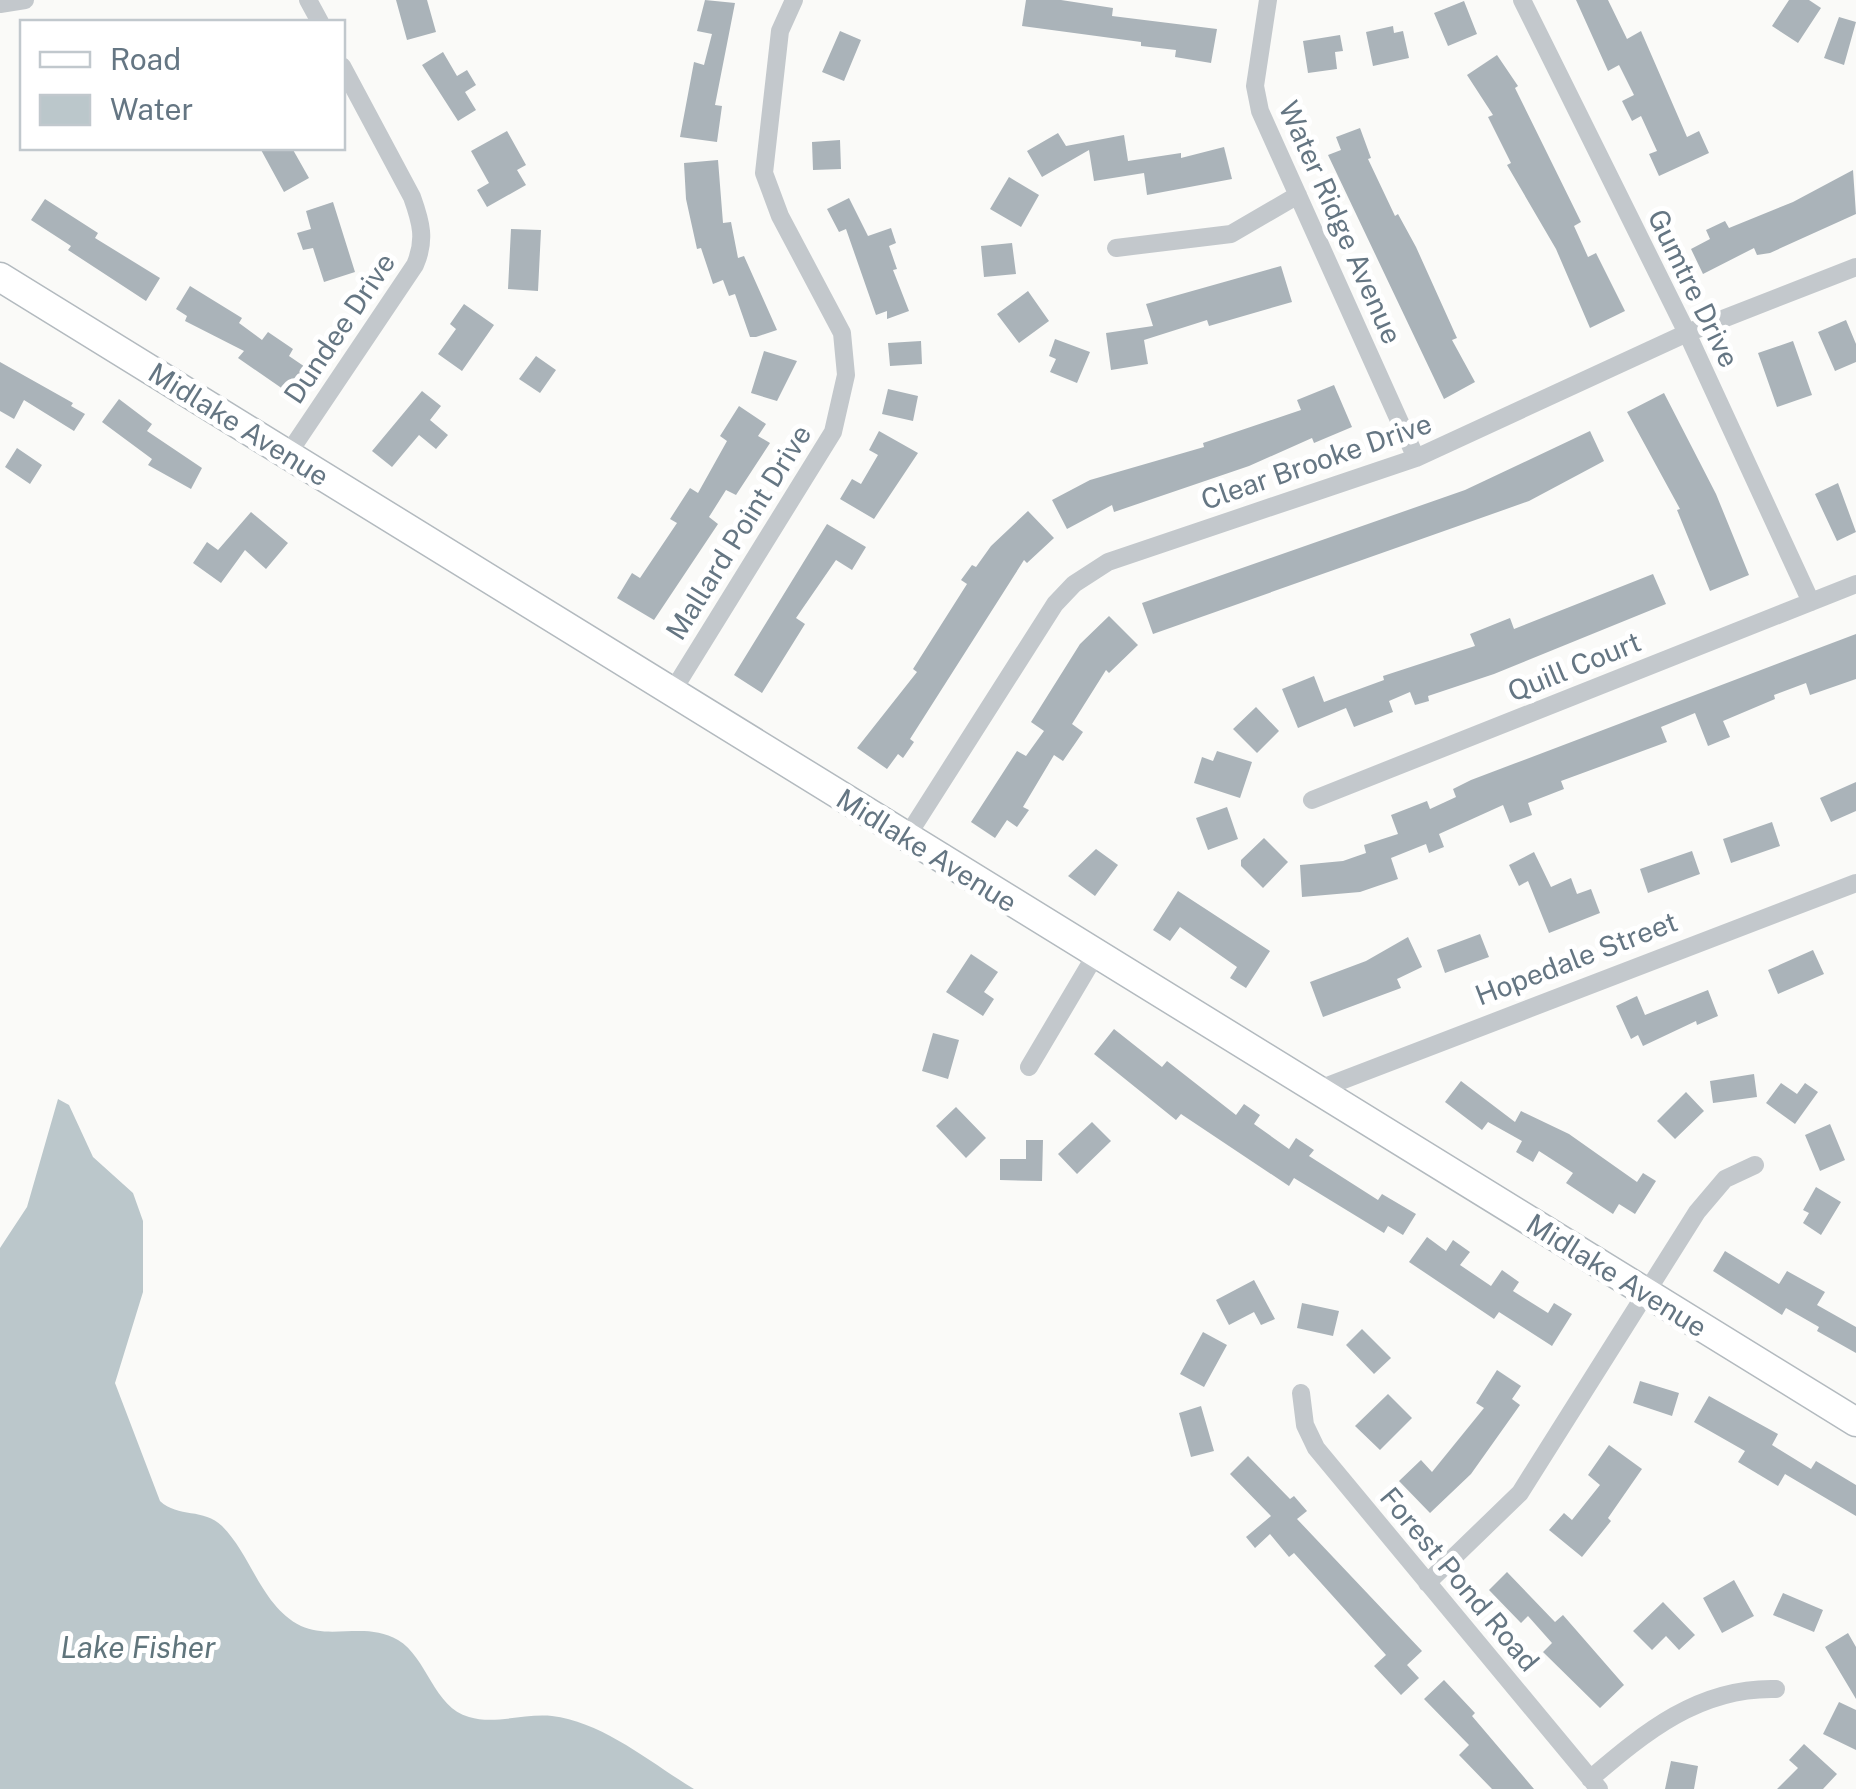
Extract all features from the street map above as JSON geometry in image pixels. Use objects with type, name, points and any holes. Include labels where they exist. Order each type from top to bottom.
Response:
[{"type":"street","points":[[0,4],[25,0]]},
{"type":"street","name":"Mallard Point Drive","points":[[672,692],[833,432],[846,376],[842,333],[780,216],[764,174],[780,31],[794,0]]},
{"type":"street","name":"Water Ridge Avenue","points":[[1268,0],[1255,86],[1260,112],[1416,458]]},
{"type":"street","name":"Gumtre Drive","points":[[1522,0],[1687,333],[1811,602]]},
{"type":"street","name":"Dundee Drive","points":[[288,454],[422,248],[420,217],[412,198],[345,72]]},
{"type":"street","points":[[1116,248],[1231,234],[1298,196]]},
{"type":"street","name":"Clear Brooke Drive","points":[[906,838],[1055,604],[1074,584],[1108,562],[1416,458],[1536,407],[1687,333],[1856,267]]},
{"type":"street","name":"Midlake Avenue","points":[[0,276],[1856,1422]]},
{"type":"street","name":"Quill Court","points":[[1312,800],[1856,584]]},
{"type":"street","name":"Hopedale Street","points":[[1317,1090],[1856,882]]},
{"type":"street","points":[[1029,1067],[1096,954]]},
{"type":"street","points":[[1427,1582],[1520,1493],[1713,1192],[1725,1179],[1755,1165]]},
{"type":"street","name":"Forest Pond Road","points":[[1301,1393],[1305,1425],[1316,1448],[1594,1784]]},
{"type":"street","points":[[1594,1784],[1671,1714],[1710,1700],[1776,1689]]},
{"type":"water","name":"Lake Fisher","points":[[58,1099],[69,1105],[93,1157],[133,1193],[143,1221],[143,1292],[115,1383],[160,1501],[222,1526],[276,1606],[301,1626],[325,1631],[374,1632],[398,1640],[457,1712],[479,1719],[552,1716],[590,1726],[694,1789],[0,1789],[0,1248],[27,1207]]},
{"type":"building","points":[[396,0],[427,0],[436,32],[407,40]]},
{"type":"building","points":[[705,0],[735,3],[715,105],[722,106],[717,142],[680,137],[694,62],[704,65],[712,34],[697,31]]},
{"type":"building","points":[[1026,0],[1061,0],[1113,8],[1112,16],[1217,29],[1211,63],[1175,57],[1176,50],[1141,46],[1141,42],[1022,26]]},
{"type":"building","points":[[1576,0],[1608,0],[1627,39],[1641,31],[1687,137],[1699,131],[1709,153],[1659,176],[1649,154],[1657,151],[1641,116],[1632,121],[1622,101],[1634,95],[1619,65],[1608,71]]},
{"type":"building","points":[[1789,0],[1809,0],[1821,8],[1798,43],[1772,26]]},
{"type":"building","points":[[1464,1],[1477,34],[1448,46],[1434,13]]},
{"type":"building","points":[[1839,17],[1856,22],[1844,65],[1824,58]]},
{"type":"building","points":[[1393,26],[1394,33],[1403,31],[1409,58],[1373,66],[1366,32]]},
{"type":"building","points":[[840,31],[861,40],[844,81],[822,72]]},
{"type":"building","points":[[1340,35],[1343,51],[1335,52],[1337,69],[1308,73],[1303,41]]},
{"type":"building","points":[[443,52],[457,76],[467,70],[476,85],[465,92],[476,110],[458,121],[422,65]]},
{"type":"building","points":[[1497,55],[1518,86],[1515,88],[1581,222],[1574,226],[1588,257],[1596,253],[1625,311],[1590,328],[1556,249],[1507,165],[1511,163],[1488,117],[1493,115],[1467,75]]},
{"type":"building","points":[[1360,128],[1371,158],[1368,159],[1395,216],[1398,214],[1416,247],[1457,338],[1452,340],[1475,382],[1444,399],[1328,155],[1341,150],[1336,137]]},
{"type":"building","points":[[507,131],[526,165],[517,170],[526,185],[487,207],[477,190],[489,183],[471,151]]},
{"type":"building","points":[[1058,133],[1066,146],[1124,135],[1128,161],[1181,153],[1181,158],[1224,147],[1232,179],[1147,195],[1144,173],[1094,181],[1089,150],[1042,177],[1027,151]]},
{"type":"building","points":[[840,140],[841,169],[813,170],[812,142]]},
{"type":"building","points":[[261,150],[293,150],[309,178],[284,192]]},
{"type":"building","points":[[718,160],[723,223],[731,222],[738,258],[744,256],[777,330],[756,337],[750,337],[735,294],[729,296],[723,280],[713,284],[701,248],[697,249],[686,199],[684,163]]},
{"type":"building","points":[[1853,170],[1856,214],[1770,253],[1757,255],[1754,248],[1703,274],[1691,249],[1710,239],[1706,230],[1725,221],[1729,228],[1793,202]]},
{"type":"building","points":[[1009,177],[1039,195],[1021,227],[990,209]]},
{"type":"building","points":[[849,198],[868,236],[891,228],[896,243],[889,246],[897,269],[893,270],[909,311],[887,319],[887,311],[876,315],[846,229],[839,232],[827,209]]},
{"type":"building","points":[[45,199],[98,233],[95,238],[160,278],[146,301],[68,250],[71,246],[31,220]]},
{"type":"building","points":[[333,202],[355,272],[324,282],[313,248],[303,250],[297,233],[311,229],[306,211]]},
{"type":"building","points":[[511,229],[541,230],[538,291],[508,289]]},
{"type":"building","points":[[1012,243],[1016,274],[984,277],[981,246]]},
{"type":"building","points":[[1281,266],[1292,302],[1209,326],[1207,320],[1144,340],[1148,364],[1111,370],[1106,333],[1153,326],[1146,304]]},
{"type":"building","points":[[190,286],[242,318],[239,323],[262,340],[268,332],[293,349],[289,356],[311,371],[293,396],[238,358],[244,351],[185,321],[187,316],[176,309]]},
{"type":"building","points":[[1028,291],[1049,321],[1019,343],[997,314]]},
{"type":"building","points":[[464,304],[494,325],[462,371],[438,354],[456,329],[450,324]]},
{"type":"building","points":[[1846,320],[1856,344],[1856,362],[1835,371],[1818,332]]},
{"type":"building","points":[[1055,339],[1090,352],[1077,383],[1050,372],[1056,359],[1049,356]]},
{"type":"building","points":[[921,341],[922,364],[890,366],[888,343]]},
{"type":"building","points":[[1793,341],[1812,395],[1777,407],[1758,353]]},
{"type":"building","points":[[764,351],[797,361],[777,401],[751,393]]},
{"type":"building","points":[[536,356],[556,370],[540,393],[519,379]]},
{"type":"building","points":[[0,362],[73,403],[71,406],[85,414],[74,431],[24,400],[14,419],[0,411]]},
{"type":"building","points":[[1334,385],[1352,427],[1314,443],[1312,438],[1249,466],[1114,512],[1112,505],[1067,529],[1052,500],[1090,480],[1204,447],[1203,443],[1301,410],[1297,400]]},
{"type":"building","points":[[888,389],[918,396],[913,421],[882,414]]},
{"type":"building","points":[[422,391],[441,406],[430,420],[448,435],[436,449],[419,435],[392,467],[372,451]]},
{"type":"building","points":[[1664,393],[1716,494],[1749,575],[1710,591],[1677,510],[1680,509],[1627,412]]},
{"type":"building","points":[[119,399],[152,424],[147,431],[202,468],[191,489],[148,465],[152,459],[102,422]]},
{"type":"building","points":[[739,406],[766,424],[758,436],[770,443],[736,495],[726,490],[709,517],[718,524],[654,620],[617,598],[632,573],[640,578],[677,523],[670,519],[690,488],[698,493],[727,441],[720,436]]},
{"type":"building","points":[[879,431],[918,453],[874,519],[840,499],[852,479],[861,484],[878,455],[869,450]]},
{"type":"building","points":[[1590,431],[1604,461],[1529,501],[1153,634],[1142,603],[1465,490]]},
{"type":"building","points":[[17,448],[42,465],[30,484],[5,467]]},
{"type":"building","points":[[1838,483],[1856,532],[1837,541],[1815,494]]},
{"type":"building","points":[[1028,511],[1054,538],[1027,563],[1024,560],[910,739],[914,742],[903,758],[898,754],[887,769],[857,748],[917,672],[913,669],[967,584],[961,580]]},
{"type":"building","points":[[251,512],[288,543],[266,569],[245,550],[221,583],[193,563],[207,542],[218,550]]},
{"type":"building","points":[[827,524],[866,547],[852,570],[836,560],[796,618],[805,624],[762,693],[734,675]]},
{"type":"building","points":[[1653,574],[1666,604],[1494,674],[1428,696],[1429,701],[1415,705],[1410,692],[1389,701],[1393,712],[1354,727],[1346,708],[1298,728],[1282,689],[1314,676],[1324,702],[1384,680],[1383,676],[1475,646],[1470,634],[1510,618],[1514,629]]},
{"type":"building","points":[[1109,616],[1138,645],[1109,673],[1106,670],[1072,724],[1083,732],[1063,761],[1054,755],[1023,807],[1029,810],[1017,827],[1007,820],[995,838],[971,822],[1017,751],[1026,756],[1044,731],[1031,722],[1080,644]]},
{"type":"building","points":[[1856,634],[1856,679],[1810,695],[1806,683],[1774,695],[1775,699],[1723,721],[1730,737],[1708,746],[1695,713],[1661,727],[1667,742],[1561,781],[1564,789],[1528,803],[1532,815],[1510,823],[1503,805],[1439,834],[1444,847],[1429,853],[1426,844],[1391,858],[1398,879],[1360,892],[1302,897],[1300,865],[1343,861],[1366,853],[1364,845],[1398,834],[1391,815],[1427,801],[1430,809],[1456,797],[1453,789],[1471,780]]},
{"type":"building","points":[[1256,707],[1279,731],[1257,753],[1233,729]]},
{"type":"building","points":[[1217,751],[1252,762],[1240,798],[1194,783],[1202,757],[1213,761]]},
{"type":"building","points":[[1856,782],[1856,811],[1831,822],[1820,798]]},
{"type":"building","points":[[1227,807],[1238,839],[1208,850],[1196,818]]},
{"type":"building","points":[[1772,822],[1780,846],[1731,863],[1723,839]]},
{"type":"building","points":[[1264,838],[1288,862],[1263,888],[1241,866],[1241,860]]},
{"type":"building","points":[[1096,849],[1118,865],[1095,896],[1068,876]]},
{"type":"building","points":[[1692,851],[1700,874],[1648,893],[1640,869]]},
{"type":"building","points":[[1534,852],[1551,887],[1571,878],[1577,894],[1591,889],[1600,913],[1549,933],[1528,881],[1519,886],[1509,865]]},
{"type":"building","points":[[1178,891],[1270,951],[1246,988],[1230,978],[1237,967],[1180,927],[1170,941],[1153,930]]},
{"type":"building","points":[[1480,934],[1489,957],[1445,973],[1437,950]]},
{"type":"building","points":[[1408,937],[1422,967],[1397,979],[1401,988],[1323,1017],[1310,982],[1366,961]]},
{"type":"building","points":[[1813,950],[1824,974],[1778,994],[1768,970]]},
{"type":"building","points":[[971,954],[998,972],[984,992],[994,999],[983,1016],[946,992]]},
{"type":"building","points":[[1708,990],[1718,1016],[1697,1025],[1696,1021],[1643,1046],[1638,1035],[1631,1039],[1616,1006],[1637,996],[1645,1015]]},
{"type":"building","points":[[1114,1029],[1162,1067],[1167,1061],[1236,1115],[1244,1104],[1260,1115],[1254,1124],[1289,1149],[1296,1138],[1314,1150],[1309,1156],[1378,1200],[1382,1194],[1416,1214],[1403,1235],[1388,1226],[1384,1233],[1294,1178],[1289,1186],[1181,1114],[1176,1120],[1094,1054]]},
{"type":"building","points":[[933,1033],[959,1040],[948,1079],[922,1071]]},
{"type":"building","points":[[1754,1074],[1757,1097],[1713,1103],[1710,1081]]},
{"type":"building","points":[[1461,1081],[1515,1122],[1521,1111],[1569,1134],[1637,1182],[1643,1173],[1656,1181],[1635,1214],[1619,1204],[1613,1214],[1566,1183],[1573,1173],[1539,1151],[1533,1162],[1516,1152],[1522,1141],[1488,1122],[1482,1130],[1445,1102]]},
{"type":"building","points":[[1781,1083],[1797,1094],[1805,1083],[1818,1092],[1795,1124],[1766,1103]]},
{"type":"building","points":[[1686,1092],[1704,1111],[1675,1139],[1657,1121]]},
{"type":"building","points":[[956,1107],[986,1138],[966,1158],[936,1126]]},
{"type":"building","points":[[1092,1122],[1111,1141],[1077,1174],[1058,1154]]},
{"type":"building","points":[[1830,1124],[1845,1160],[1820,1171],[1805,1135]]},
{"type":"building","points":[[1026,1140],[1043,1140],[1042,1181],[1000,1180],[1000,1159],[1026,1159]]},
{"type":"building","points":[[1816,1187],[1841,1202],[1821,1235],[1803,1223],[1809,1213],[1803,1210]]},
{"type":"building","points":[[1427,1237],[1446,1251],[1453,1240],[1470,1252],[1460,1265],[1491,1286],[1502,1270],[1519,1282],[1513,1291],[1548,1313],[1554,1303],[1572,1314],[1552,1346],[1499,1312],[1494,1319],[1409,1262]]},
{"type":"building","points":[[1725,1251],[1779,1284],[1787,1271],[1825,1292],[1817,1305],[1856,1327],[1856,1353],[1786,1308],[1782,1315],[1713,1271]]},
{"type":"building","points":[[1254,1280],[1275,1319],[1261,1325],[1254,1312],[1229,1325],[1216,1300]]},
{"type":"building","points":[[1302,1303],[1339,1311],[1333,1336],[1297,1328]]},
{"type":"building","points":[[1362,1329],[1391,1358],[1374,1374],[1346,1345]]},
{"type":"building","points":[[1203,1332],[1227,1345],[1204,1387],[1180,1374]]},
{"type":"building","points":[[1497,1370],[1521,1386],[1512,1399],[1520,1405],[1471,1474],[1430,1513],[1399,1481],[1421,1460],[1432,1472],[1484,1408],[1476,1403]]},
{"type":"building","points":[[1640,1381],[1679,1393],[1672,1416],[1633,1403]]},
{"type":"building","points":[[1388,1394],[1412,1418],[1380,1450],[1355,1426]]},
{"type":"building","points":[[1709,1396],[1778,1434],[1772,1445],[1811,1469],[1816,1461],[1856,1485],[1856,1516],[1785,1474],[1778,1486],[1738,1462],[1745,1451],[1694,1422]]},
{"type":"building","points":[[1201,1406],[1214,1451],[1191,1457],[1179,1413]]},
{"type":"building","points":[[1609,1445],[1642,1469],[1608,1518],[1611,1521],[1582,1557],[1549,1530],[1564,1513],[1572,1520],[1600,1485],[1588,1475]]},
{"type":"building","points":[[1248,1456],[1290,1499],[1294,1496],[1307,1511],[1297,1519],[1422,1651],[1407,1665],[1419,1678],[1401,1695],[1374,1666],[1386,1655],[1294,1553],[1289,1557],[1270,1534],[1255,1548],[1246,1537],[1271,1516],[1230,1474]]},
{"type":"building","points":[[1507,1572],[1555,1622],[1563,1615],[1624,1685],[1600,1708],[1543,1652],[1552,1643],[1528,1616],[1521,1623],[1489,1590]]},
{"type":"building","points":[[1734,1580],[1754,1616],[1722,1633],[1703,1598]]},
{"type":"building","points":[[1783,1593],[1823,1610],[1814,1632],[1773,1615]]},
{"type":"building","points":[[1663,1602],[1695,1635],[1679,1650],[1666,1636],[1652,1650],[1633,1631]]},
{"type":"building","points":[[1848,1633],[1856,1647],[1856,1699],[1825,1647]]},
{"type":"building","points":[[1444,1680],[1534,1789],[1492,1789],[1459,1755],[1469,1745],[1424,1699]]},
{"type":"building","points":[[1839,1702],[1856,1710],[1856,1750],[1823,1734]]},
{"type":"building","points":[[1804,1744],[1837,1774],[1823,1789],[1777,1789],[1798,1768],[1789,1760]]},
{"type":"building","points":[[1671,1761],[1698,1766],[1694,1789],[1665,1789]]}]
